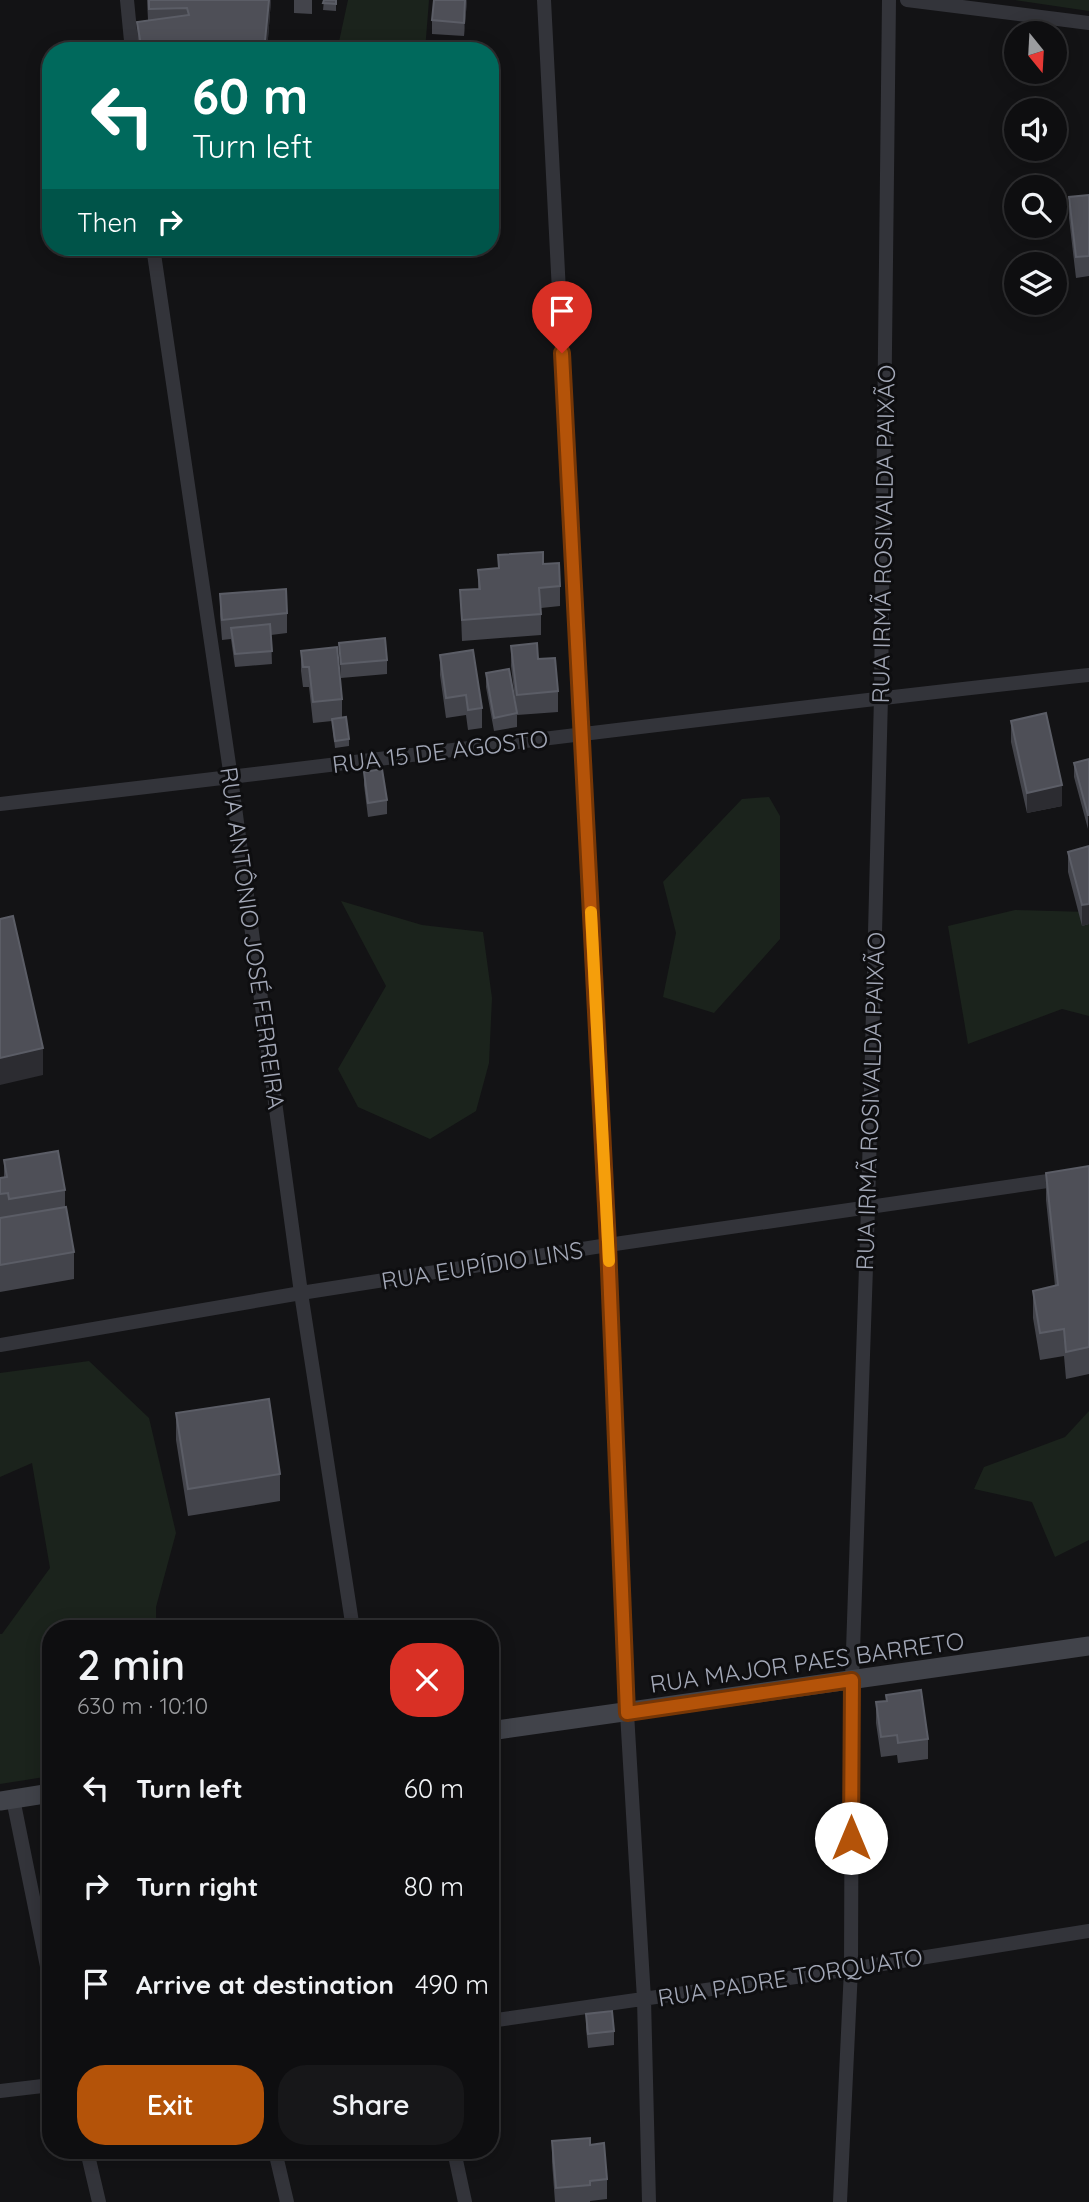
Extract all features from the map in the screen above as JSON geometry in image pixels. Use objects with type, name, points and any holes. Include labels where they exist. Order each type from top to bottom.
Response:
[{"type":"street","points":[[127,0],[131,42]]},
{"type":"street","points":[[544,0],[608,1245],[627,1713],[644,1999],[649,2202]]},
{"type":"street","name":"RUA IRMÃ ROSIVALDA PAIXÃO","points":[[840,2202],[850,1969],[852,1680],[881,697],[889,0]]},
{"type":"street","points":[[908,0],[1089,23]]},
{"type":"street","name":"RUA ANTÔNIO JOSÉ FERREIRA","points":[[154,256],[231,778],[302,1293],[353,1620]]},
{"type":"street","name":"RUA 15 DE AGOSTO","points":[[0,804],[881,697],[1089,675]]},
{"type":"street","name":"RUA EUPÍDIO LINS","points":[[0,1345],[302,1293],[608,1245],[1089,1175]]},
{"type":"street","name":"RUA MAJOR PAES BARRETO","points":[[499,1730],[1089,1646]]},
{"type":"street","points":[[42,1794],[7,1800],[42,1948]]},
{"type":"street","name":"RUA PADRE TORQUATO","points":[[499,2020],[1089,1931]]},
{"type":"street","points":[[0,2091],[42,2086]]},
{"type":"street","points":[[90,2159],[99,2202]]},
{"type":"street","points":[[277,2159],[287,2202]]},
{"type":"street","points":[[456,2159],[465,2202]]},
{"type":"shaded area","points":[[348,0],[429,0],[426,42],[339,42]]},
{"type":"shaded area","points":[[1015,0],[1089,0],[1089,11]]},
{"type":"shaded area","points":[[769,797],[780,816],[780,939],[714,1013],[663,997],[676,933],[663,882],[742,799]]},
{"type":"shaded area","points":[[341,901],[422,925],[483,932],[492,998],[489,1063],[476,1111],[430,1139],[358,1107],[338,1069],[386,986]]},
{"type":"shaded area","points":[[1015,910],[1089,912],[1089,1016],[1062,1009],[968,1044],[948,926]]},
{"type":"shaded area","points":[[89,1361],[149,1418],[176,1533],[156,1607],[156,1620],[42,1620],[42,1777],[0,1784],[0,1634],[50,1568],[32,1463],[0,1477],[0,1373]]},
{"type":"shaded area","points":[[1089,1411],[1089,1540],[1055,1557],[1032,1502],[974,1489],[984,1467],[1065,1437]]},
{"type":"building","points":[[149,0],[269,0],[265,42],[140,42],[137,22],[189,15],[187,8],[149,9]]},
{"type":"building","points":[[324,0],[336,0],[336,4],[323,3]]},
{"type":"building","points":[[434,0],[465,0],[464,23],[432,20]]},
{"type":"building","points":[[1089,195],[1089,256],[1076,257],[1069,197]]},
{"type":"building","points":[[543,552],[543,564],[559,563],[560,586],[539,588],[541,614],[462,620],[460,590],[480,589],[478,570],[499,568],[498,555]]},
{"type":"building","points":[[286,589],[287,613],[222,620],[220,594]]},
{"type":"building","points":[[270,624],[272,651],[235,654],[231,628]]},
{"type":"building","points":[[385,638],[387,660],[341,664],[339,643]]},
{"type":"building","points":[[537,643],[538,659],[555,658],[558,691],[517,695],[511,646]]},
{"type":"building","points":[[337,647],[342,699],[313,702],[309,667],[303,667],[301,651]]},
{"type":"building","points":[[473,650],[482,708],[468,710],[466,695],[446,698],[440,655]]},
{"type":"building","points":[[509,669],[517,713],[494,718],[486,673]]},
{"type":"building","points":[[1046,713],[1062,785],[1027,793],[1011,721]]},
{"type":"building","points":[[346,717],[349,739],[335,741],[332,719]]},
{"type":"building","points":[[1089,759],[1089,815],[1088,815],[1074,763]]},
{"type":"building","points":[[382,769],[387,800],[368,803],[364,772]]},
{"type":"building","points":[[1089,846],[1089,904],[1082,905],[1068,852]]},
{"type":"building","points":[[13,916],[43,1048],[0,1058],[0,919]]},
{"type":"building","points":[[58,1151],[65,1190],[9,1199],[8,1193],[0,1194],[0,1178],[7,1177],[4,1160]]},
{"type":"building","points":[[1089,1166],[1089,1347],[1066,1352],[1064,1329],[1040,1333],[1033,1291],[1058,1285],[1046,1173]]},
{"type":"building","points":[[66,1207],[74,1252],[0,1265],[0,1218]]},
{"type":"building","points":[[269,1399],[280,1474],[188,1489],[176,1413]]},
{"type":"building","points":[[921,1690],[928,1739],[898,1743],[897,1735],[881,1737],[876,1702],[887,1701],[886,1695]]},
{"type":"building","points":[[612,2011],[614,2031],[588,2034],[586,2014]]},
{"type":"building","points":[[590,2138],[590,2145],[604,2143],[607,2179],[590,2181],[590,2185],[556,2188],[552,2141]]},
{"type":"slow traffic","points":[[591,912],[609,1261]]},
{"type":"route","points":[[562,353],[608,1245],[627,1713],[852,1680],[851,1838]]}]
